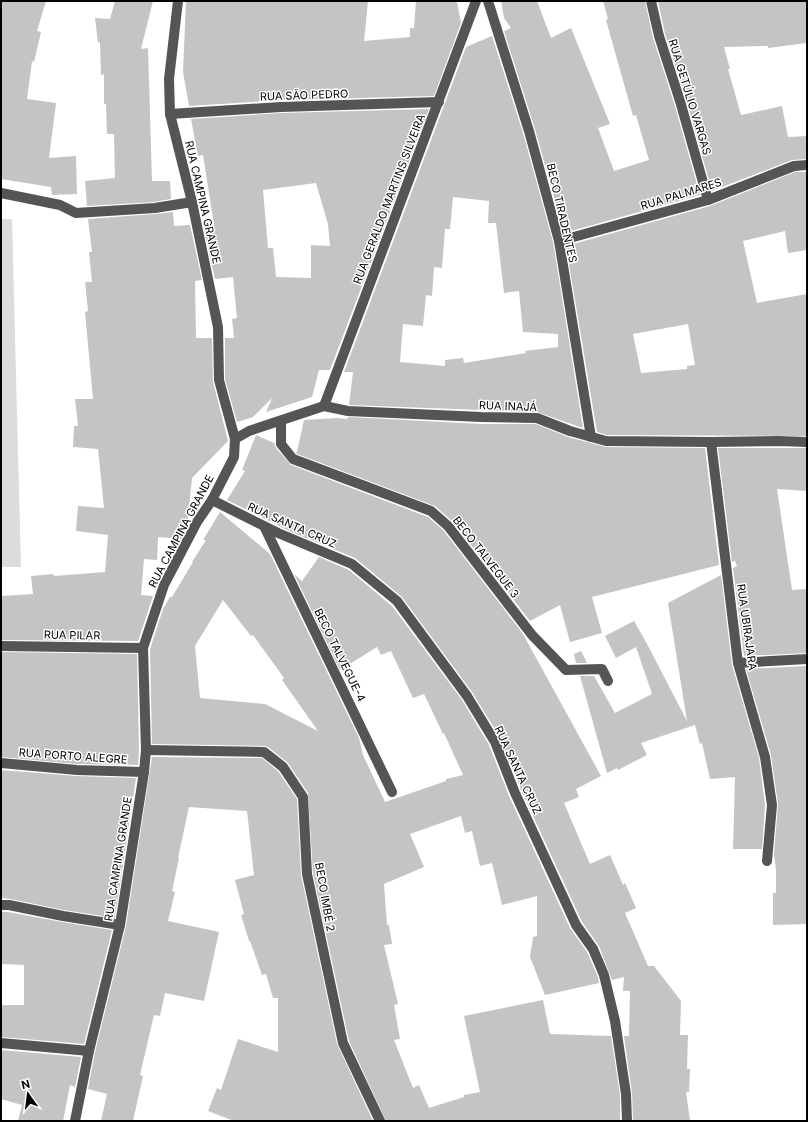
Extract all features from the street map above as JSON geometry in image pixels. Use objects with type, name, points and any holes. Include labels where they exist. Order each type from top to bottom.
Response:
[{"type":"street","name":"RUA CAMPINA GRANDE","points":[[75,1121],[89,1051],[120,924],[144,772],[146,750],[143,648],[164,585],[197,522],[212,500],[234,457],[235,439],[219,380],[218,327],[192,202],[170,114],[169,79],[178,1]]},
{"type":"street","name":"RUA GERALDO MARTINS SILVEIRA","points":[[324,406],[476,1]]},
{"type":"street","name":"BECO TIRADENTES","points":[[488,1],[530,131],[559,241],[591,437]]},
{"type":"street","name":"RUA GETÚLIO VARGAS","points":[[651,1],[659,36],[680,101],[708,200]]},
{"type":"street","name":"RUA SÃO PEDRO","points":[[170,114],[281,107],[439,102]]},
{"type":"street","name":"RUA PALMARES","points":[[559,241],[708,200],[794,166],[807,165]]},
{"type":"street","points":[[1,193],[60,205],[76,213],[155,208],[192,202]]},
{"type":"street","points":[[235,439],[249,431],[324,406]]},
{"type":"street","name":"RUA INAJÁ","points":[[324,406],[348,411],[537,418],[570,431],[606,441],[807,442]]},
{"type":"street","name":"BECO TALVEGUE 3","points":[[281,421],[281,444],[293,458],[431,511],[448,526],[532,635],[566,670],[602,669],[608,681]]},
{"type":"street","name":"RUA UBIRAJARA","points":[[711,442],[738,663],[766,757],[772,805],[767,861]]},
{"type":"street","name":"RUA SANTA CRUZ","points":[[212,500],[266,528],[352,564],[397,601],[466,696],[495,742],[516,793],[576,925],[593,949],[604,976],[615,1021],[626,1094],[627,1121]]},
{"type":"street","name":"BECO TALVEGUE-4","points":[[266,528],[392,792]]},
{"type":"street","name":"RUA PILAR","points":[[1,646],[143,648]]},
{"type":"street","points":[[738,663],[807,659]]},
{"type":"street","name":"BECO IMBÉ 2","points":[[146,750],[264,752],[283,767],[303,797],[307,874],[343,1043],[380,1121]]},
{"type":"street","name":"RUA PORTO ALEGRE","points":[[1,763],[77,770],[144,772]]},
{"type":"street","points":[[1,905],[9,905],[63,916],[120,924]]},
{"type":"street","points":[[1,1044],[89,1051]]},
{"type":"shaded area","points":[[1,219],[12,219],[21,567],[1,567]]},
{"type":"building","points":[[1,1],[46,1],[37,31],[41,32],[34,62],[32,61],[27,99],[56,103],[49,158],[76,156],[77,194],[52,195],[51,187],[1,179]]},
{"type":"building","points":[[115,1],[153,1],[141,49],[148,48],[152,181],[170,181],[171,199],[154,202],[87,206],[85,181],[115,178],[114,134],[107,134],[106,104],[104,104],[104,74],[101,75],[100,42],[98,43],[95,18],[110,19]]},
{"type":"building","points":[[186,1],[368,1],[364,41],[410,37],[410,28],[414,28],[416,1],[457,2],[461,23],[434,96],[281,100],[189,106],[183,72]]},
{"type":"building","points":[[501,1],[537,1],[551,38],[571,28],[610,124],[598,128],[614,171],[649,160],[636,115],[633,116],[606,20],[608,19],[603,1],[645,1],[653,38],[674,103],[700,195],[564,233],[535,129],[504,31],[511,28],[504,18]]},
{"type":"building","points":[[658,1],[807,1],[807,43],[768,48],[768,46],[724,47],[730,69],[728,69],[741,115],[782,106],[788,137],[807,136],[807,159],[792,160],[712,191],[686,99],[665,34]]},
{"type":"building","points":[[492,36],[523,133],[553,242],[583,428],[537,412],[349,405],[353,372],[344,372],[466,47]],"holes":[[[453,197],[489,201],[488,223],[496,223],[504,293],[519,291],[523,332],[558,334],[558,347],[525,351],[526,353],[464,363],[463,358],[445,360],[445,366],[400,362],[403,324],[423,326],[426,295],[432,296],[434,267],[442,268],[445,229],[450,229]]]},
{"type":"building","points":[[429,109],[330,370],[319,370],[312,397],[266,412],[272,398],[253,417],[237,422],[225,379],[225,338],[234,338],[232,319],[237,318],[233,277],[215,279],[203,225],[214,225],[203,155],[198,156],[191,119],[281,113]],"holes":[[[316,183],[328,224],[330,246],[311,245],[311,278],[276,277],[273,248],[268,248],[263,190]]]},
{"type":"building","points":[[795,172],[807,172],[807,250],[788,253],[785,231],[743,241],[757,303],[807,294],[807,436],[607,435],[597,432],[566,246],[710,206]],"holes":[[[688,324],[695,365],[687,366],[687,369],[641,373],[633,334]]]},
{"type":"building","points":[[173,212],[174,226],[190,225],[202,280],[195,281],[196,338],[212,338],[213,382],[228,441],[192,478],[187,526],[181,539],[158,537],[157,560],[144,559],[141,595],[153,596],[138,641],[1,640],[1,596],[33,594],[31,576],[53,574],[54,576],[105,572],[108,535],[76,531],[78,506],[104,508],[98,449],[73,447],[74,426],[78,426],[75,399],[93,399],[85,312],[88,311],[85,282],[92,282],[89,252],[92,252],[88,219]]},
{"type":"building","points":[[348,417],[481,424],[536,424],[568,437],[606,447],[705,448],[719,565],[592,597],[602,633],[570,642],[560,605],[530,621],[453,522],[435,506],[297,454],[295,451],[297,452],[304,420],[336,418],[347,419]]},
{"type":"building","points":[[256,435],[274,443],[276,448],[291,465],[428,517],[443,530],[523,634],[601,776],[576,789],[579,797],[564,803],[590,864],[610,855],[623,885],[625,883],[636,908],[625,913],[648,966],[654,966],[681,1001],[680,1035],[688,1035],[687,1069],[690,1069],[689,1092],[686,1092],[690,1121],[633,1121],[632,1093],[624,1036],[629,1036],[630,991],[623,991],[624,977],[612,980],[599,946],[582,922],[521,790],[501,739],[472,692],[402,597],[355,558],[289,531],[227,500],[245,471],[242,470]]},
{"type":"building","points":[[718,448],[807,448],[807,491],[777,489],[792,590],[807,589],[807,653],[744,656],[733,568],[737,566],[735,561],[732,562]]},
{"type":"building","points":[[220,512],[270,554],[359,738],[363,755],[385,802],[446,781],[446,779],[463,775],[424,694],[413,698],[391,651],[381,655],[377,647],[340,670],[294,574],[302,581],[319,557],[349,570],[392,606],[462,700],[489,745],[509,796],[570,928],[587,952],[598,977],[599,983],[545,995],[530,957],[533,937],[537,936],[537,896],[502,905],[492,863],[480,866],[472,831],[465,833],[461,816],[410,834],[424,867],[384,884],[387,925],[389,925],[392,944],[384,945],[398,1004],[394,1005],[400,1039],[394,1040],[413,1088],[419,1085],[429,1108],[464,1097],[464,1095],[480,1092],[464,1016],[543,1000],[550,1034],[611,1036],[620,1095],[620,1121],[386,1121],[349,1041],[313,873],[308,793],[288,763],[265,746],[152,744],[150,649],[163,609],[170,597],[172,597],[206,540],[203,540]],"holes":[[[223,600],[251,636],[253,635],[284,678],[282,680],[318,731],[265,704],[200,698],[195,646]]]},
{"type":"building","points":[[721,575],[732,665],[759,758],[765,805],[762,849],[733,849],[735,777],[710,779],[702,743],[700,744],[695,725],[641,743],[647,755],[618,770],[617,768],[607,773],[580,676],[594,676],[615,713],[652,694],[636,647],[616,658],[605,636],[634,621],[687,721],[668,603]]},
{"type":"building","points":[[581,651],[587,663],[576,663],[574,654]]},
{"type":"building","points":[[1,652],[137,654],[138,765],[77,764],[1,757]]},
{"type":"building","points":[[807,666],[807,924],[773,925],[773,893],[776,893],[774,854],[778,804],[771,755],[746,669]]},
{"type":"building","points":[[152,757],[262,758],[278,771],[297,799],[301,875],[337,1044],[373,1121],[234,1121],[208,1111],[217,1088],[221,1090],[238,1039],[278,1052],[278,998],[273,998],[266,974],[262,975],[249,941],[241,915],[244,914],[235,880],[254,875],[247,811],[189,807],[172,891],[175,892],[168,921],[219,932],[204,1001],[165,993],[160,1016],[154,1015],[140,1075],[143,1076],[133,1121],[101,1121],[107,1094],[88,1089],[95,1052],[126,926]]},
{"type":"building","points":[[1,770],[76,776],[136,778],[115,918],[1,898]]},
{"type":"building","points":[[1,912],[112,930],[84,1044],[1,1037],[1,1005],[24,1005],[24,965],[1,964]]},
{"type":"building","points":[[1,1050],[81,1057],[75,1087],[70,1085],[63,1121],[18,1121],[22,1105],[1,1099]]}]
